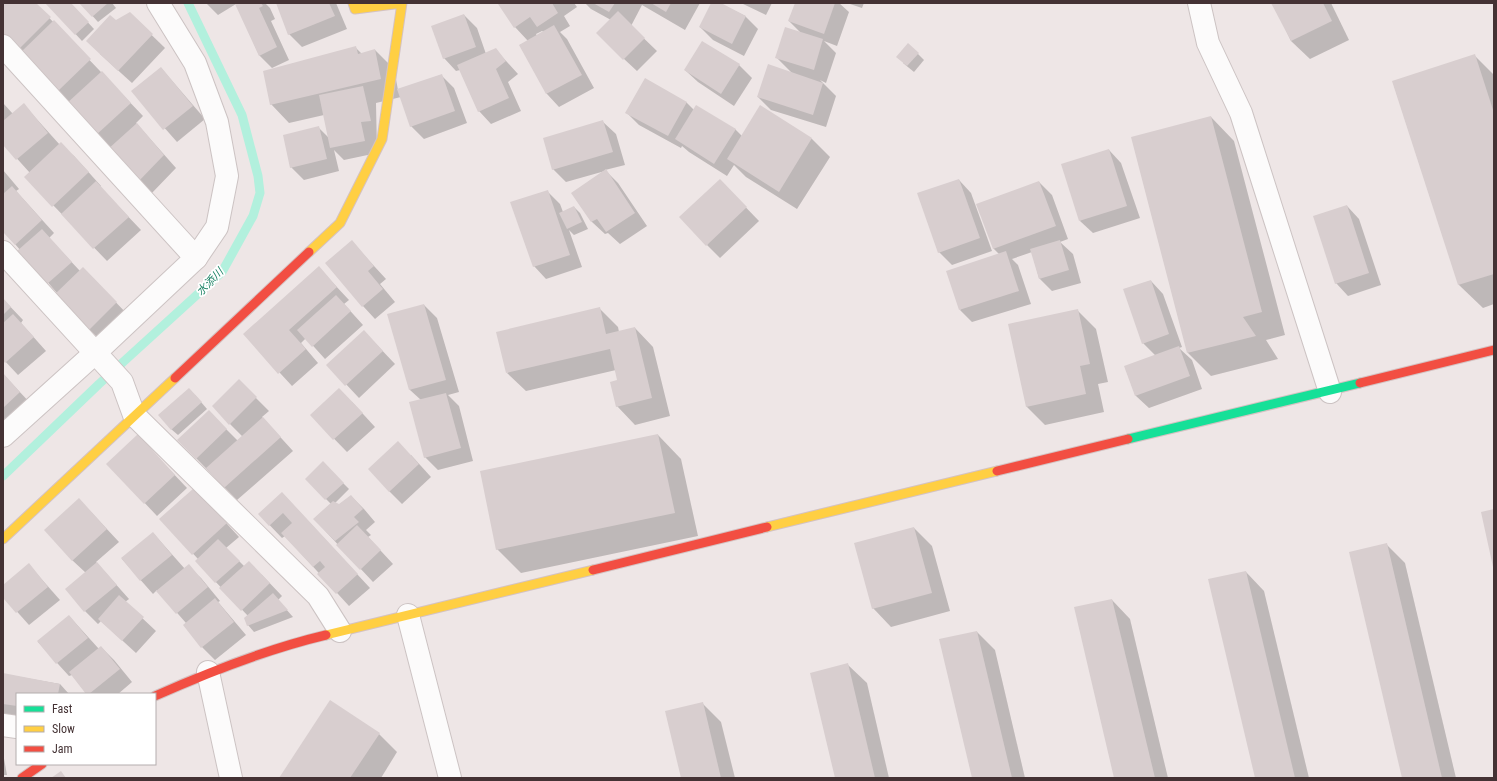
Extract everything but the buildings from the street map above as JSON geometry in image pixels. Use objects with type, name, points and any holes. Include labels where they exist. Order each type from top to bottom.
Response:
[{"type":"street","points":[[3,436],[101,359],[196,258],[217,227],[227,176],[217,122],[195,63],[158,3]]},
{"type":"street","points":[[3,539],[340,223],[382,139],[402,3],[355,9],[353,3]]},
{"type":"street","points":[[1199,3],[1208,43],[1241,113],[1330,392]]},
{"type":"street","points":[[3,46],[196,258]]},
{"type":"street","points":[[3,252],[122,382],[134,415],[318,596],[340,631]]},
{"type":"street","points":[[156,696],[208,672],[288,644],[1330,392],[1494,350]]},
{"type":"street","points":[[408,615],[450,778]]},
{"type":"street","points":[[208,672],[231,778]]},
{"type":"street","points":[[3,725],[16,727]]},
{"type":"street","points":[[22,778],[41,765]]},
{"type":"waterway","name":"水添川","points":[[3,476],[99,384],[222,272],[253,216],[260,193],[258,176],[242,115],[188,3]]},
{"type":"traffic: fast","points":[[1128,439],[1360,383]]},
{"type":"traffic: slow","points":[[309,252],[340,223],[382,139],[402,3],[355,9],[353,3]]},
{"type":"traffic: slow","points":[[3,539],[175,378]]},
{"type":"traffic: slow","points":[[767,527],[997,471]]},
{"type":"traffic: slow","points":[[326,635],[593,570]]},
{"type":"traffic: jam","points":[[175,378],[309,252]]},
{"type":"traffic: jam","points":[[1360,383],[1494,350]]},
{"type":"traffic: jam","points":[[997,471],[1128,439]]},
{"type":"traffic: jam","points":[[593,570],[767,527]]},
{"type":"traffic: jam","points":[[156,696],[239,661],[326,635]]},
{"type":"traffic: jam","points":[[22,778],[41,765]]}]
